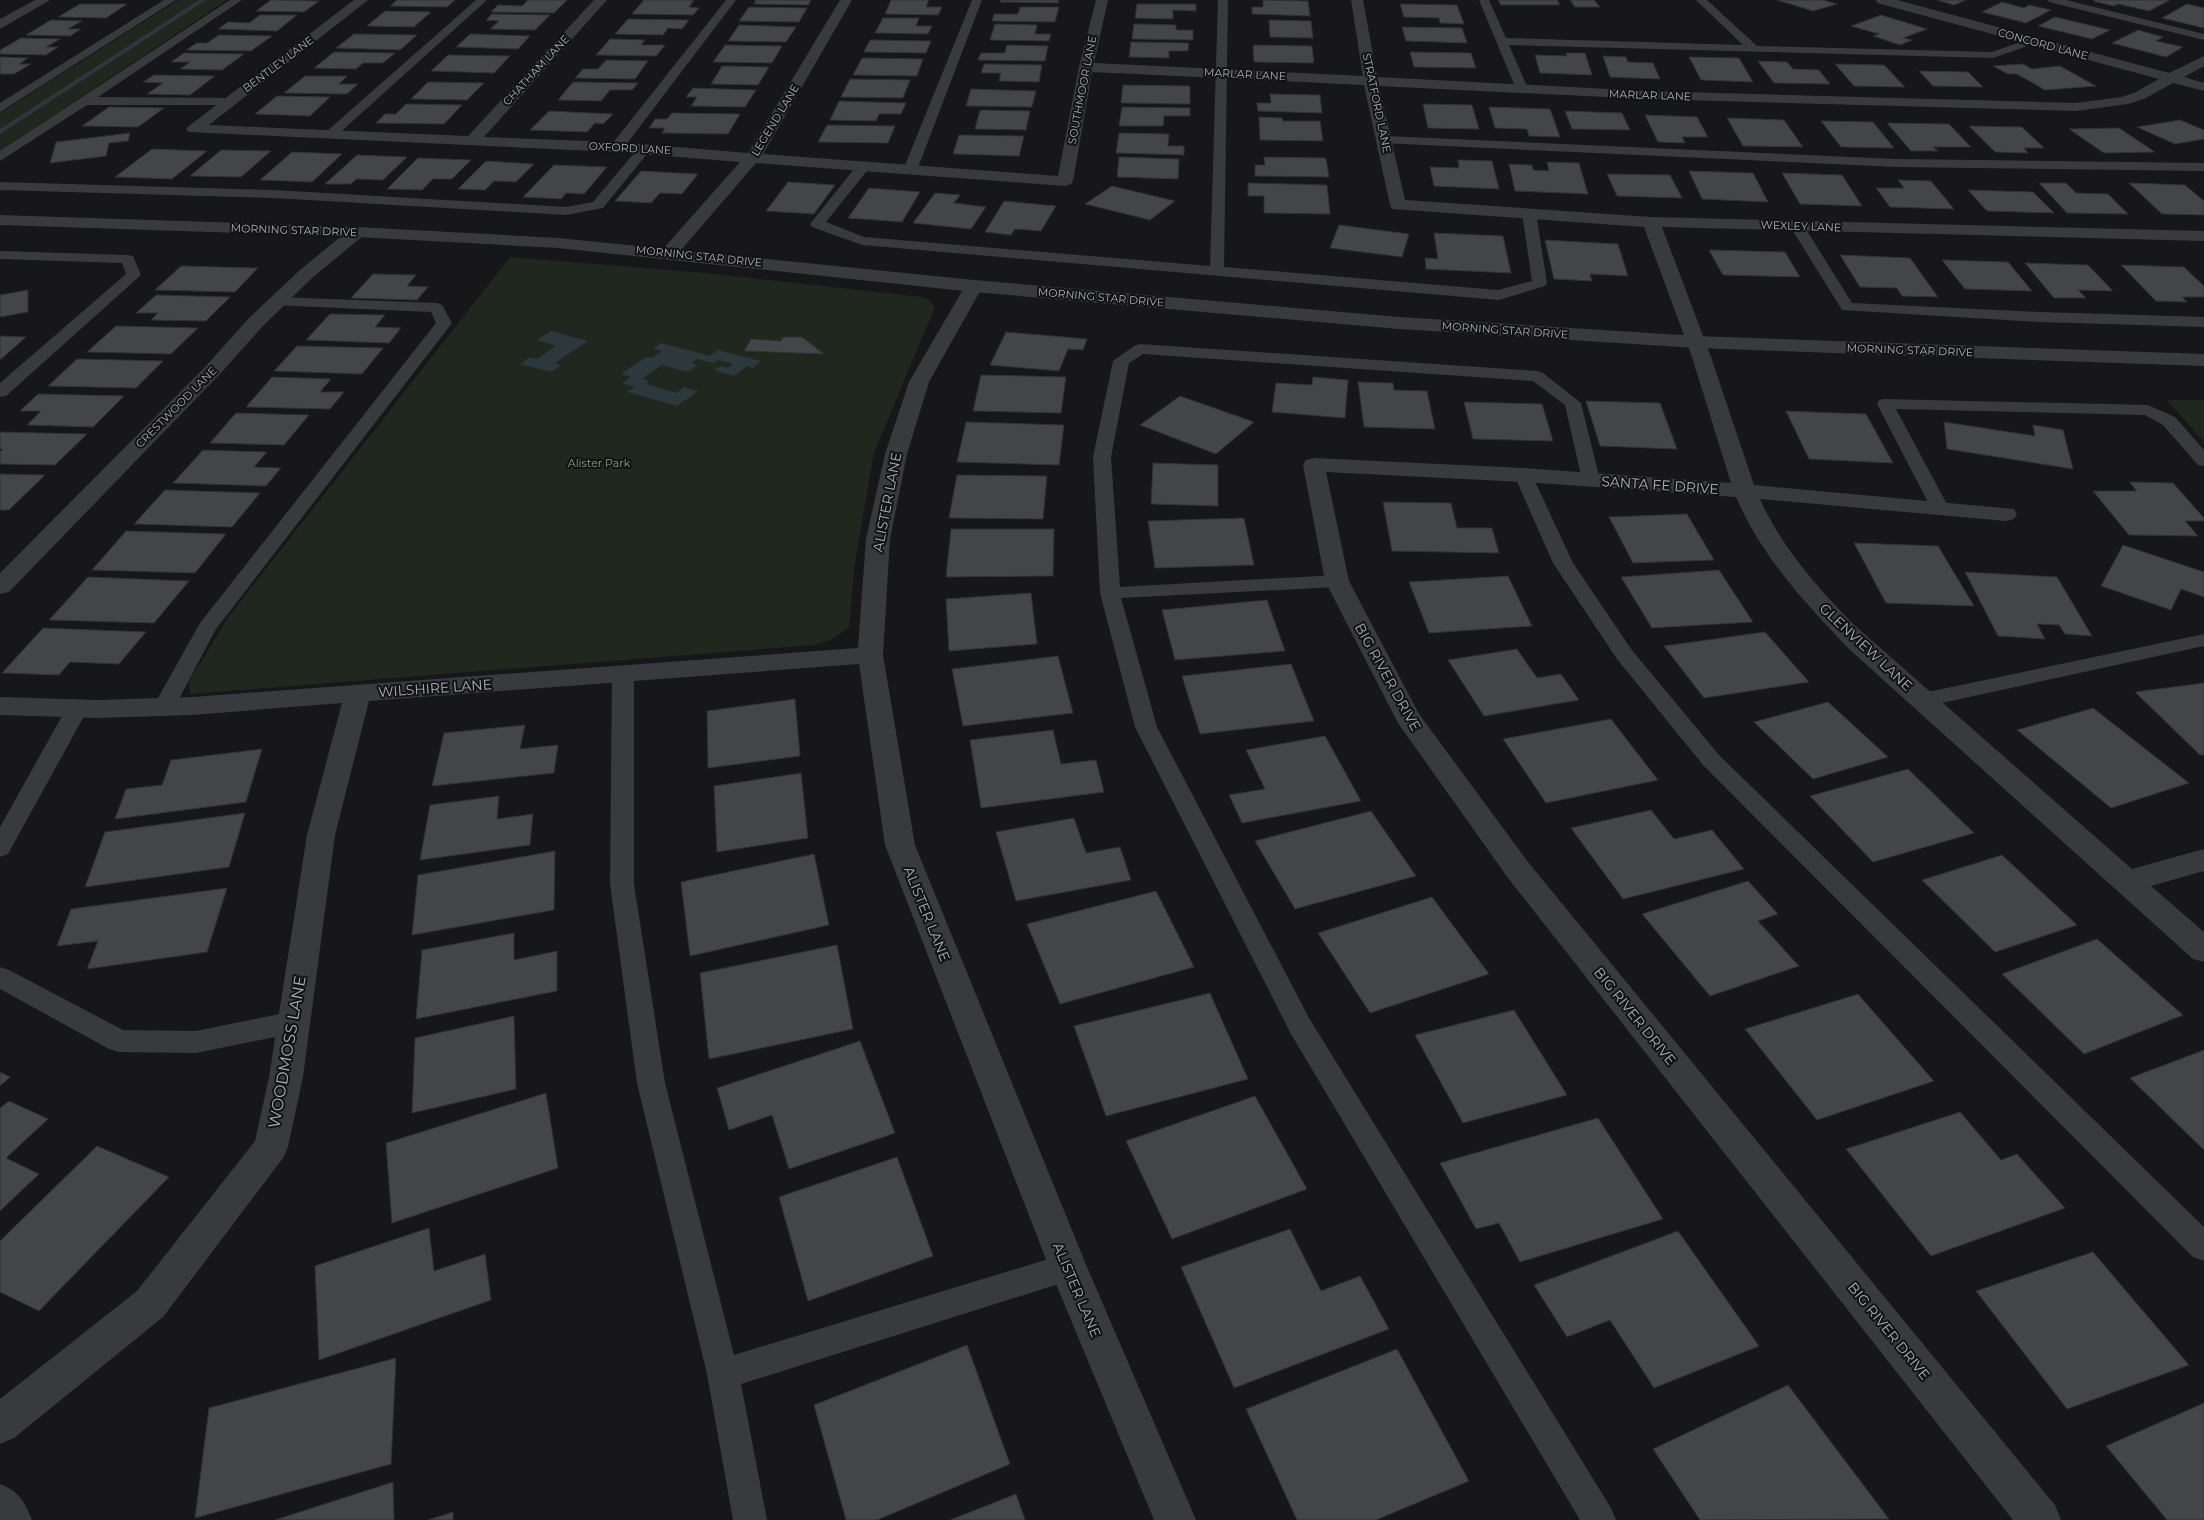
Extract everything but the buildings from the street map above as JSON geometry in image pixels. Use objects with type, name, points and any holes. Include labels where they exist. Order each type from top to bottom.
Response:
[{"type":"street","points":[[0,25],[44,0]]},
{"type":"street","name":"BENTLEY LANE","points":[[194,129],[362,0]]},
{"type":"street","name":"CHATHAM LANE","points":[[472,141],[601,0]]},
{"type":"street","name":"LEGEND LANE","points":[[669,253],[753,157],[846,0]]},
{"type":"street","name":"SOUTHMOOR LANE","points":[[1065,180],[1086,67],[1102,0]]},
{"type":"street","name":"STRATFORD LANE","points":[[1356,0],[1371,82],[1398,205]]},
{"type":"street","name":"CONCORD LANE","points":[[1882,0],[2204,87]]},
{"type":"street","name":"MARLAR LANE","points":[[1086,67],[1657,95],[2076,106],[2123,101],[2139,96],[2173,79],[2204,60]]},
{"type":"street","name":"OXFORD LANE","points":[[194,129],[617,147],[863,167],[1065,180]]},
{"type":"street","name":"WEXLEY LANE","points":[[1398,205],[1651,222],[2204,236]]},
{"type":"street","name":"MORNING STAR DRIVE","points":[[0,220],[357,232],[558,243],[974,286],[1399,323],[1697,342],[2204,360]]},
{"type":"street","name":"GLENVIEW LANE","points":[[1651,222],[1697,342],[1746,491],[1761,525],[1785,564],[1817,602],[1858,643],[2204,950]]},
{"type":"street","name":"CRESTWOOD LANE","points":[[0,587],[213,370],[276,302],[306,274],[357,232]]},
{"type":"street","name":"ALISTER LANE","points":[[974,286],[919,382],[896,454],[878,539],[870,655],[900,845],[1068,1267],[1175,1520]]},
{"type":"street","name":"SANTA FE DRIVE","points":[[1314,465],[1523,475],[1746,491],[2006,514]]},
{"type":"street","name":"BIG RIVER DRIVE","points":[[1314,465],[1337,581],[1407,717],[1518,870],[2040,1520]]},
{"type":"street","name":"WILSHIRE LANE","points":[[0,706],[77,708],[164,707],[870,655]]},
{"type":"street","name":"WOODMOSS LANE","points":[[0,1424],[150,1304],[240,1190],[270,1147],[286,1077],[321,835],[358,693]]},
{"type":"street","points":[[2127,882],[2204,860]]},
{"type":"street","points":[[0,1505],[10,1520]]},
{"type":"lane","points":[[0,108],[170,0]]},
{"type":"lane","points":[[0,157],[237,0]]},
{"type":"lane","points":[[331,134],[482,0]]},
{"type":"lane","points":[[617,147],[731,0]]},
{"type":"lane","points":[[910,170],[977,0]]},
{"type":"lane","points":[[1217,271],[1223,0]]},
{"type":"lane","points":[[1484,0],[1522,89]]},
{"type":"lane","points":[[1701,0],[1754,49]]},
{"type":"lane","points":[[2053,0],[2204,37]]},
{"type":"lane","points":[[1502,41],[1993,55],[2032,40]]},
{"type":"lane","points":[[84,101],[228,102]]},
{"type":"lane","points":[[1385,140],[1832,161],[2110,168],[2204,167]]},
{"type":"lane","points":[[0,186],[274,194],[566,211],[598,205],[645,149]]},
{"type":"lane","points":[[863,167],[817,224],[862,241],[1499,294],[1540,283],[1529,213]]},
{"type":"lane","points":[[1798,226],[1847,307],[2040,317],[2204,322]]},
{"type":"lane","points":[[0,255],[128,259],[134,275],[0,392]]},
{"type":"lane","points":[[164,707],[207,627],[444,323],[437,308],[276,302]]},
{"type":"lane","points":[[1591,480],[1573,403],[1537,376],[1140,349],[1122,361],[1102,457],[1110,593],[1146,726],[1300,1026],[1599,1520]]},
{"type":"lane","points":[[1940,508],[1885,404],[2148,410],[2169,421],[2204,461]]},
{"type":"lane","points":[[1523,475],[1563,563],[1624,654],[1711,760],[2204,1247]]},
{"type":"lane","points":[[1110,593],[1337,581]]},
{"type":"lane","points":[[1923,700],[2204,640]]},
{"type":"lane","points":[[622,674],[622,884],[649,1073],[723,1374],[750,1520]]},
{"type":"lane","points":[[0,848],[77,708]]},
{"type":"lane","points":[[0,977],[119,1042],[196,1042],[294,1022]]},
{"type":"lane","points":[[723,1374],[1068,1267]]},
{"type":"green space","points":[[178,0],[227,0],[0,151],[0,113]]},
{"type":"green space","name":"Alister Park","points":[[510,257],[705,273],[922,297],[929,300],[935,307],[874,453],[855,563],[849,627],[831,640],[814,645],[190,694],[189,681],[229,616]]},
{"type":"green space","points":[[2167,400],[2204,400],[2204,442]]},
{"type":"shaded area","points":[[551,331],[588,341],[555,363],[561,366],[551,372],[520,364],[530,357],[537,359],[556,346],[537,340]]},
{"type":"shaded area","points":[[661,343],[710,356],[718,350],[761,361],[753,368],[747,366],[734,376],[714,370],[721,366],[728,368],[733,364],[718,360],[714,363],[697,359],[692,363],[698,365],[688,372],[662,365],[642,379],[649,381],[646,384],[676,393],[684,387],[698,391],[677,406],[627,392],[635,387],[622,383],[631,377],[621,374],[646,357],[652,358],[662,351],[653,348]]},
{"type":"waterway","points":[[0,132],[203,0]]}]
